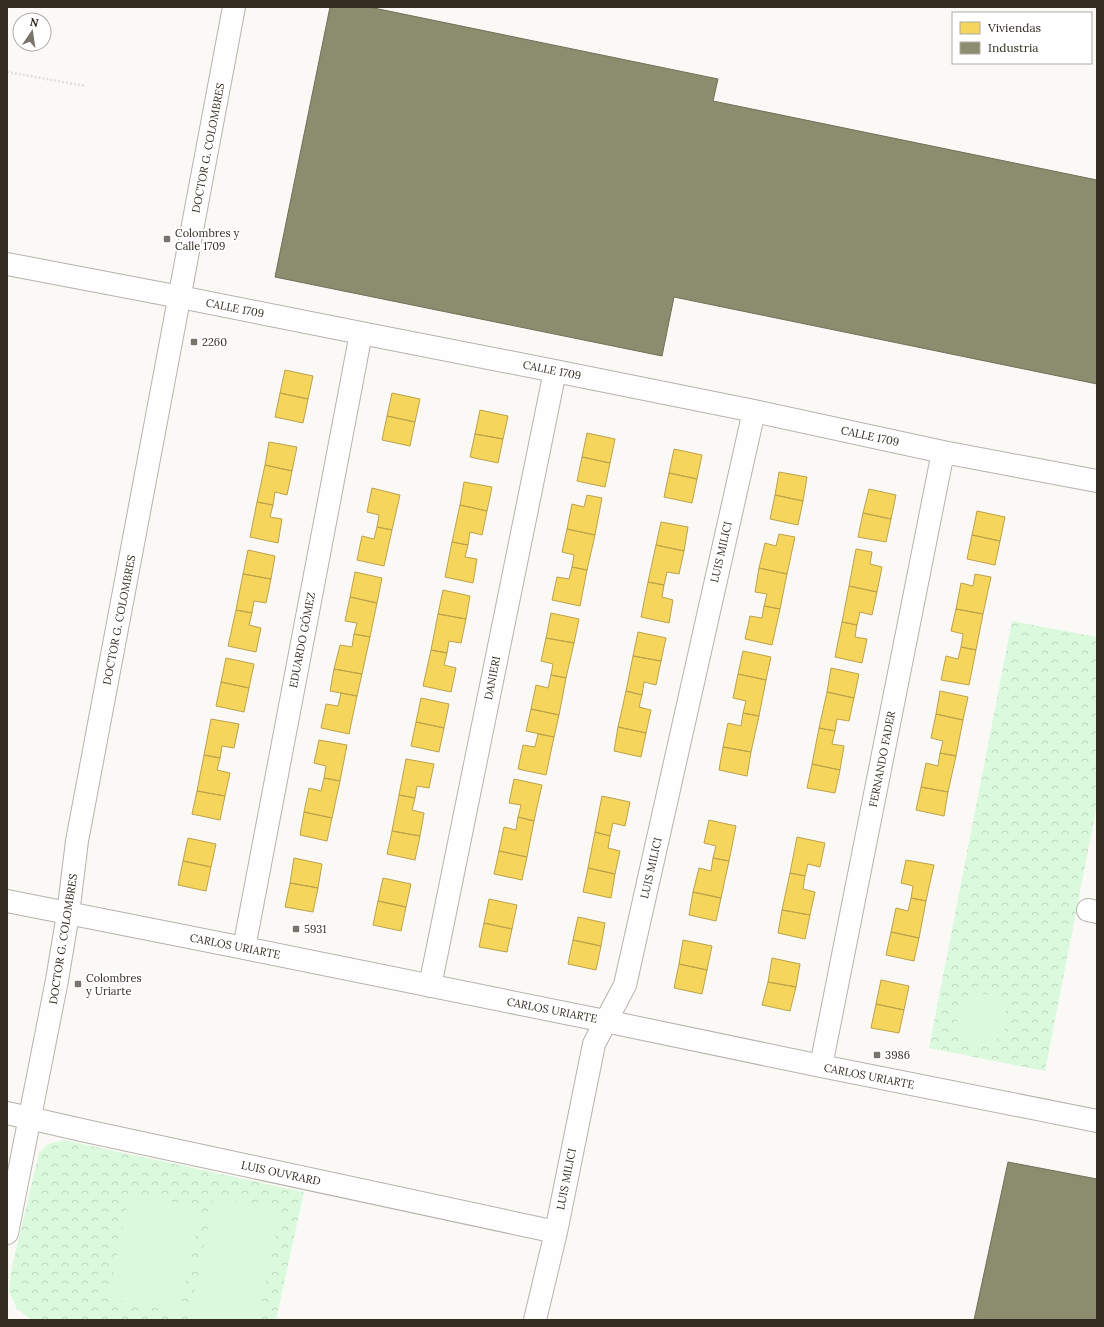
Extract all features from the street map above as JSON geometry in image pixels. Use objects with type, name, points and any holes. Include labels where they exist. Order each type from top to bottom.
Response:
[{"type":"street","name":"DOCTOR G. COLOMBRES","points":[[7,1233],[58,980],[77,841],[234,7]]},
{"type":"street","name":"CALLE 1709","points":[[7,264],[180,296],[361,333],[555,370],[943,452],[1097,481]]},
{"type":"street","name":"EDUARDO GÓMEZ","points":[[244,948],[361,333]]},
{"type":"street","name":"DANIERI","points":[[430,986],[555,370]]},
{"type":"street","name":"LUIS MILICI","points":[[535,1320],[556,1232],[594,1044],[624,985],[754,411]]},
{"type":"street","name":"FERNANDO FADER","points":[[821,1066],[943,452]]},
{"type":"street","name":"CARLOS URIARTE","points":[[7,901],[1097,1121]]},
{"type":"street","name":"LUIS OUVRARD","points":[[7,1112],[86,1131],[556,1232]]},
{"type":"path","points":[[7,72],[86,86]]},
{"type":"green space","points":[[1012,621],[1097,637],[1097,805],[1045,1071],[929,1048]]},
{"type":"green space","points":[[982,994],[991,996],[1002,1005],[1007,1019],[1005,1028],[996,1039],[982,1044],[973,1042],[962,1033],[957,1019],[959,1010],[968,999]]},
{"type":"green space","points":[[64,1140],[304,1192],[276,1320],[38,1320],[31,1319],[17,1309],[9,1291],[11,1271],[39,1153],[48,1144]]},
{"type":"green space","points":[[130,1193],[201,1208],[179,1313],[108,1298]]},
{"type":"green space","points":[[214,1196],[281,1209],[258,1320],[189,1320]]},
{"type":"building: Viviendas","points":[[285,370],[313,376],[308,399],[280,393]]},
{"type":"building: Viviendas","points":[[280,393],[308,399],[303,423],[275,417]]},
{"type":"building: Viviendas","points":[[392,393],[420,399],[415,422],[387,416]]},
{"type":"building: Viviendas","points":[[480,410],[508,416],[503,439],[475,434]]},
{"type":"building: Viviendas","points":[[387,416],[415,422],[410,446],[382,440]]},
{"type":"building: Viviendas","points":[[587,433],[615,439],[610,463],[582,457]]},
{"type":"building: Viviendas","points":[[475,434],[503,439],[498,463],[470,457]]},
{"type":"building: Viviendas","points":[[269,442],[297,447],[292,471],[265,465]]},
{"type":"building: Viviendas","points":[[674,449],[702,455],[697,479],[669,473]]},
{"type":"building: Viviendas","points":[[582,457],[610,463],[605,487],[577,481]]},
{"type":"building: Viviendas","points":[[265,465],[292,471],[287,495],[275,492],[273,505],[257,502]]},
{"type":"building: Viviendas","points":[[779,472],[807,477],[803,501],[775,495]]},
{"type":"building: Viviendas","points":[[669,473],[697,479],[692,503],[664,497]]},
{"type":"building: Viviendas","points":[[464,482],[492,487],[487,511],[460,505]]},
{"type":"building: Viviendas","points":[[372,488],[400,495],[392,530],[377,527],[379,515],[367,512]]},
{"type":"building: Viviendas","points":[[869,489],[896,495],[891,519],[863,513]]},
{"type":"building: Viviendas","points":[[587,495],[602,498],[595,535],[567,529],[572,504],[584,507]]},
{"type":"building: Viviendas","points":[[775,495],[803,501],[798,525],[770,519]]},
{"type":"building: Viviendas","points":[[257,502],[273,505],[270,517],[282,519],[278,543],[250,537]]},
{"type":"building: Viviendas","points":[[460,505],[487,511],[482,535],[470,532],[468,545],[452,542]]},
{"type":"building: Viviendas","points":[[977,511],[1005,517],[1000,541],[972,535]]},
{"type":"building: Viviendas","points":[[863,513],[891,519],[886,542],[858,537]]},
{"type":"building: Viviendas","points":[[661,522],[688,527],[684,551],[656,545]]},
{"type":"building: Viviendas","points":[[377,527],[392,530],[384,566],[357,560],[362,536],[374,539]]},
{"type":"building: Viviendas","points":[[567,529],[595,535],[587,570],[572,567],[574,555],[562,552]]},
{"type":"building: Viviendas","points":[[779,534],[795,537],[787,574],[759,568],[765,543],[776,546]]},
{"type":"building: Viviendas","points":[[972,535],[1000,541],[995,565],[967,559]]},
{"type":"building: Viviendas","points":[[452,542],[468,545],[465,557],[477,559],[473,583],[445,577]]},
{"type":"building: Viviendas","points":[[656,545],[684,551],[679,574],[667,572],[664,585],[648,582]]},
{"type":"building: Viviendas","points":[[856,549],[872,552],[870,564],[882,567],[877,592],[849,586]]},
{"type":"building: Viviendas","points":[[248,550],[275,556],[271,579],[243,574]]},
{"type":"building: Viviendas","points":[[572,567],[587,570],[580,606],[552,600],[557,577],[569,579]]},
{"type":"building: Viviendas","points":[[759,568],[787,574],[780,609],[764,606],[767,594],[755,592]]},
{"type":"building: Viviendas","points":[[355,572],[382,578],[377,603],[350,597]]},
{"type":"building: Viviendas","points":[[243,574],[271,579],[266,603],[254,601],[252,613],[236,610]]},
{"type":"building: Viviendas","points":[[975,574],[991,577],[983,614],[956,609],[961,583],[973,586]]},
{"type":"building: Viviendas","points":[[648,582],[664,585],[662,597],[673,600],[669,623],[641,617]]},
{"type":"building: Viviendas","points":[[849,586],[877,592],[872,615],[860,612],[857,625],[842,622]]},
{"type":"building: Viviendas","points":[[443,590],[470,596],[466,619],[438,614]]},
{"type":"building: Viviendas","points":[[350,597],[377,603],[370,637],[354,634],[357,623],[345,621]]},
{"type":"building: Viviendas","points":[[764,606],[780,609],[772,645],[745,639],[750,616],[762,618]]},
{"type":"building: Viviendas","points":[[956,609],[983,614],[976,650],[961,647],[963,634],[951,631]]},
{"type":"building: Viviendas","points":[[236,610],[252,613],[249,625],[261,628],[256,652],[228,646]]},
{"type":"building: Viviendas","points":[[551,613],[579,619],[574,643],[546,638]]},
{"type":"building: Viviendas","points":[[438,614],[466,619],[461,643],[449,641],[447,653],[431,650]]},
{"type":"building: Viviendas","points":[[842,622],[857,625],[855,637],[867,639],[862,663],[835,657]]},
{"type":"building: Viviendas","points":[[638,632],[666,638],[661,661],[633,656]]},
{"type":"building: Viviendas","points":[[354,634],[370,637],[362,674],[334,669],[340,645],[352,647]]},
{"type":"building: Viviendas","points":[[546,638],[574,643],[566,678],[551,675],[553,664],[541,661]]},
{"type":"building: Viviendas","points":[[961,647],[976,650],[969,685],[941,680],[946,656],[958,659]]},
{"type":"building: Viviendas","points":[[431,650],[447,653],[444,665],[456,668],[451,692],[423,686]]},
{"type":"building: Viviendas","points":[[743,651],[771,657],[766,680],[738,674]]},
{"type":"building: Viviendas","points":[[633,656],[661,661],[656,685],[644,682],[642,695],[626,691]]},
{"type":"building: Viviendas","points":[[226,658],[254,664],[249,688],[221,682]]},
{"type":"building: Viviendas","points":[[831,668],[859,674],[854,698],[827,692]]},
{"type":"building: Viviendas","points":[[334,669],[362,674],[357,696],[330,691]]},
{"type":"building: Viviendas","points":[[738,674],[766,680],[759,716],[743,713],[746,701],[733,698]]},
{"type":"building: Viviendas","points":[[551,675],[566,678],[559,715],[531,709],[536,685],[548,688]]},
{"type":"building: Viviendas","points":[[221,682],[249,688],[244,712],[216,706]]},
{"type":"building: Viviendas","points":[[626,691],[642,695],[639,707],[651,710],[646,733],[618,727]]},
{"type":"building: Viviendas","points":[[940,691],[968,697],[963,720],[936,714]]},
{"type":"building: Viviendas","points":[[827,692],[854,698],[849,721],[837,719],[835,731],[819,728]]},
{"type":"building: Viviendas","points":[[341,693],[357,696],[349,734],[321,728],[326,704],[338,706]]},
{"type":"building: Viviendas","points":[[421,698],[449,704],[444,728],[416,722]]},
{"type":"building: Viviendas","points":[[531,709],[559,715],[554,737],[526,731]]},
{"type":"building: Viviendas","points":[[743,713],[759,716],[751,752],[723,747],[728,723],[741,726]]},
{"type":"building: Viviendas","points":[[936,714],[963,720],[956,756],[940,753],[943,741],[931,738]]},
{"type":"building: Viviendas","points":[[211,719],[239,724],[234,748],[222,746],[220,758],[204,755]]},
{"type":"building: Viviendas","points":[[416,722],[444,728],[439,752],[411,746]]},
{"type":"building: Viviendas","points":[[618,727],[646,733],[641,757],[614,751]]},
{"type":"building: Viviendas","points":[[819,728],[835,731],[832,744],[844,746],[840,770],[812,764]]},
{"type":"building: Viviendas","points":[[538,734],[554,737],[546,775],[518,769],[523,745],[535,747]]},
{"type":"building: Viviendas","points":[[319,740],[347,745],[340,781],[324,778],[326,766],[314,763]]},
{"type":"building: Viviendas","points":[[723,747],[751,752],[747,776],[719,770]]},
{"type":"building: Viviendas","points":[[940,753],[956,756],[948,792],[921,787],[926,763],[938,766]]},
{"type":"building: Viviendas","points":[[204,755],[220,758],[217,770],[230,773],[225,796],[197,791]]},
{"type":"building: Viviendas","points":[[406,759],[434,764],[429,788],[417,786],[415,798],[399,795]]},
{"type":"building: Viviendas","points":[[812,764],[840,770],[835,793],[807,788]]},
{"type":"building: Viviendas","points":[[324,778],[340,781],[332,818],[304,812],[309,788],[321,791]]},
{"type":"building: Viviendas","points":[[514,779],[542,785],[534,821],[518,817],[521,805],[509,803]]},
{"type":"building: Viviendas","points":[[921,787],[948,792],[944,816],[916,810]]},
{"type":"building: Viviendas","points":[[197,791],[225,796],[220,820],[192,814]]},
{"type":"building: Viviendas","points":[[399,795],[415,798],[412,810],[424,813],[420,836],[392,831]]},
{"type":"building: Viviendas","points":[[602,796],[630,802],[625,826],[613,823],[610,836],[595,832]]},
{"type":"building: Viviendas","points":[[304,812],[332,818],[327,841],[300,835]]},
{"type":"building: Viviendas","points":[[518,817],[534,821],[527,857],[499,851],[504,827],[516,830]]},
{"type":"building: Viviendas","points":[[709,820],[736,826],[729,861],[713,858],[716,846],[704,843]]},
{"type":"building: Viviendas","points":[[392,831],[420,836],[415,860],[387,854]]},
{"type":"building: Viviendas","points":[[595,832],[610,836],[608,848],[620,851],[615,874],[588,868]]},
{"type":"building: Viviendas","points":[[797,837],[825,843],[820,867],[808,864],[805,876],[790,873]]},
{"type":"building: Viviendas","points":[[188,838],[216,844],[211,867],[183,861]]},
{"type":"building: Viviendas","points":[[499,851],[527,857],[522,880],[494,874]]},
{"type":"building: Viviendas","points":[[294,858],[322,864],[318,888],[290,883]]},
{"type":"building: Viviendas","points":[[713,858],[729,861],[721,898],[693,892],[699,868],[711,871]]},
{"type":"building: Viviendas","points":[[906,860],[934,865],[926,901],[911,898],[913,886],[901,883]]},
{"type":"building: Viviendas","points":[[183,861],[211,867],[206,891],[178,885]]},
{"type":"building: Viviendas","points":[[588,868],[615,874],[611,898],[583,892]]},
{"type":"building: Viviendas","points":[[790,873],[805,876],[803,889],[815,892],[810,915],[782,910]]},
{"type":"building: Viviendas","points":[[383,878],[411,884],[406,907],[378,901]]},
{"type":"building: Viviendas","points":[[290,883],[318,888],[313,912],[285,907]]},
{"type":"building: Viviendas","points":[[693,892],[721,898],[716,921],[689,915]]},
{"type":"building: Viviendas","points":[[911,898],[926,901],[919,938],[891,932],[896,908],[908,911]]},
{"type":"building: Viviendas","points":[[489,899],[517,905],[512,929],[484,923]]},
{"type":"building: Viviendas","points":[[378,901],[406,907],[401,931],[373,925]]},
{"type":"building: Viviendas","points":[[782,910],[810,915],[805,939],[778,933]]},
{"type":"building: Viviendas","points":[[578,917],[605,923],[601,946],[573,940]]},
{"type":"building: Viviendas","points":[[484,923],[512,929],[507,952],[479,947]]},
{"type":"building: Viviendas","points":[[891,932],[919,938],[914,961],[886,955]]},
{"type":"building: Viviendas","points":[[573,940],[601,946],[596,970],[568,964]]},
{"type":"building: Viviendas","points":[[683,940],[712,946],[707,970],[679,964]]},
{"type":"building: Viviendas","points":[[772,958],[800,964],[796,987],[768,982]]},
{"type":"building: Viviendas","points":[[679,964],[707,970],[702,994],[674,988]]},
{"type":"building: Viviendas","points":[[881,980],[909,986],[904,1010],[876,1004]]},
{"type":"building: Viviendas","points":[[768,982],[796,987],[790,1011],[762,1005]]},
{"type":"building: Viviendas","points":[[876,1004],[904,1010],[899,1033],[871,1028]]},
{"type":"building: Industria","points":[[330,7],[369,7],[718,79],[713,101],[1097,180],[1097,384],[674,297],[662,356],[275,277]]},
{"type":"building: Industria","points":[[1008,1162],[1097,1179],[1097,1320],[974,1320]]},
{"type":"place","name":"Colombres y Calle 1709","points":[[167,239]]},
{"type":"place","name":"2260","points":[[194,342]]},
{"type":"place","name":"5931","points":[[296,929]]},
{"type":"place","name":"Colombres y Uriarte","points":[[78,984]]},
{"type":"place","name":"3986","points":[[877,1055]]}]
